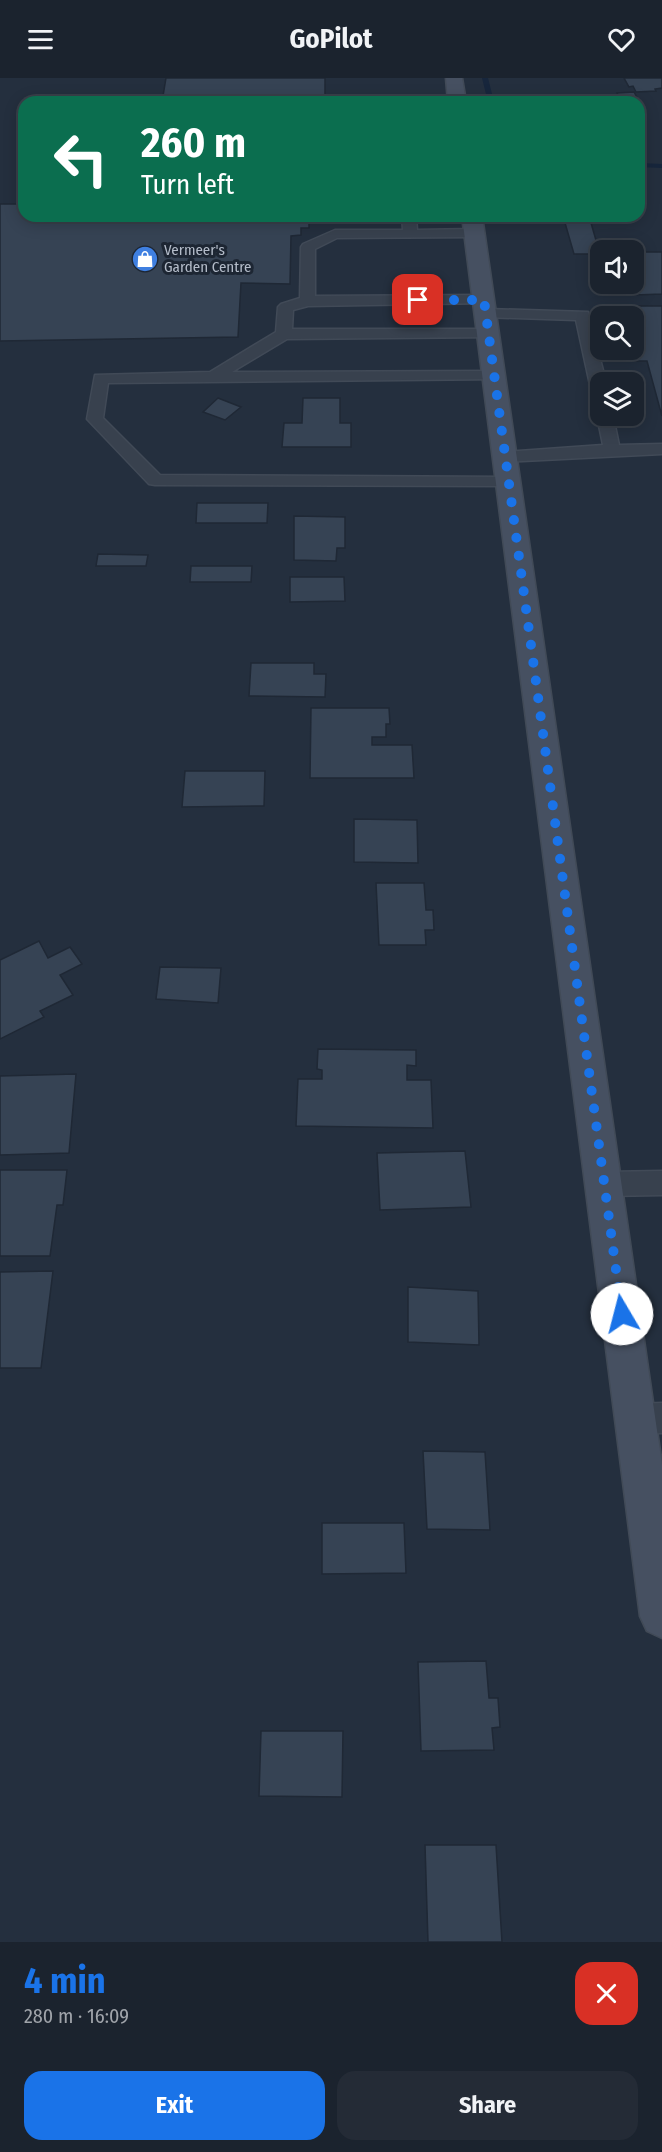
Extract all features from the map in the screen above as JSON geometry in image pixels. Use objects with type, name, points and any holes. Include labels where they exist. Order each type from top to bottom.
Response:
[{"type":"main road","points":[[454,78],[456,96]]},
{"type":"main road","points":[[474,225],[605,1184],[649,1418],[662,1616]]},
{"type":"lane","points":[[410,222],[411,234]]},
{"type":"lane","points":[[307,301],[308,247],[334,234],[411,234],[474,225]]},
{"type":"lane","points":[[284,334],[286,307],[307,301],[487,316]]},
{"type":"lane","points":[[213,377],[284,334],[487,316],[583,315],[595,372]]},
{"type":"lane","points":[[494,376],[101,378],[95,419],[155,480],[507,470],[612,450],[662,449]]},
{"type":"lane","points":[[607,426],[612,450]]},
{"type":"lane","points":[[605,1184],[662,1183]]},
{"type":"building","points":[[166,78],[325,78],[325,96],[163,96]]},
{"type":"building","points":[[624,78],[662,78],[662,88],[655,89],[656,91],[636,92],[633,86],[629,87]]},
{"type":"building","points":[[634,92],[636,96],[618,96],[617,93]]},
{"type":"building","name":"Vermeer's Garden Centre","points":[[0,204],[18,204],[18,222],[309,222],[309,228],[301,228],[301,235],[291,236],[290,284],[241,283],[238,337],[0,341]]},
{"type":"building","points":[[565,222],[591,222],[596,240],[590,240],[590,254],[574,254]]},
{"type":"building","points":[[644,252],[662,252],[662,294],[635,295],[644,294]]},
{"type":"building","points":[[644,306],[662,306],[662,416],[647,361],[635,361],[644,360]]},
{"type":"building","points":[[218,398],[241,407],[225,420],[203,412]]},
{"type":"building","points":[[303,398],[340,398],[340,423],[351,423],[351,447],[282,447],[284,423],[302,423]]},
{"type":"building","points":[[197,503],[268,503],[267,523],[196,523]]},
{"type":"building","points":[[294,516],[345,517],[345,548],[337,548],[336,561],[294,560]]},
{"type":"building","points":[[98,554],[148,555],[146,566],[96,566]]},
{"type":"building","points":[[191,566],[252,566],[251,582],[190,582]]},
{"type":"building","points":[[290,577],[344,577],[345,601],[290,602]]},
{"type":"building","points":[[251,663],[314,663],[314,674],[326,674],[325,697],[249,696]]},
{"type":"building","points":[[311,708],[389,708],[390,724],[386,724],[386,737],[372,737],[372,745],[412,745],[414,778],[310,778]]},
{"type":"building","points":[[185,771],[265,771],[264,806],[182,807]]},
{"type":"building","points":[[354,819],[417,820],[418,863],[354,862]]},
{"type":"building","points":[[376,883],[424,883],[426,910],[433,910],[434,930],[425,930],[426,945],[379,945]]},
{"type":"building","points":[[39,941],[48,958],[70,947],[82,964],[60,975],[73,995],[40,1011],[44,1017],[0,1039],[0,960]]},
{"type":"building","points":[[160,967],[221,968],[218,1003],[156,999]]},
{"type":"building","points":[[318,1049],[416,1050],[416,1066],[407,1065],[407,1080],[431,1080],[433,1128],[296,1126],[298,1079],[322,1079],[322,1070],[317,1069]]},
{"type":"building","points":[[76,1074],[69,1153],[0,1155],[0,1076]]},
{"type":"building","points":[[465,1151],[471,1207],[380,1210],[377,1153]]},
{"type":"building","points":[[0,1170],[67,1170],[63,1205],[57,1205],[50,1256],[0,1256]]},
{"type":"building","points":[[53,1271],[41,1368],[0,1368],[0,1272]]},
{"type":"building","points":[[408,1287],[478,1291],[479,1345],[408,1342]]},
{"type":"building","points":[[423,1451],[485,1452],[490,1530],[427,1529]]},
{"type":"building","points":[[322,1523],[404,1523],[406,1573],[322,1574]]},
{"type":"building","points":[[486,1661],[489,1698],[498,1698],[500,1727],[492,1728],[494,1750],[421,1751],[418,1662]]},
{"type":"building","points":[[261,1731],[343,1731],[342,1797],[259,1796]]},
{"type":"building","points":[[425,1845],[496,1845],[502,1942],[428,1942]]},
{"type":"waterway","points":[[485,78],[490,96]]},
{"type":"waterway","points":[[645,165],[662,166]]},
{"type":"place","name":"Vermeer's Garden Centre","points":[[145,259]]},
{"type":"route","points":[[418,300],[484,300],[622,1314]]}]
